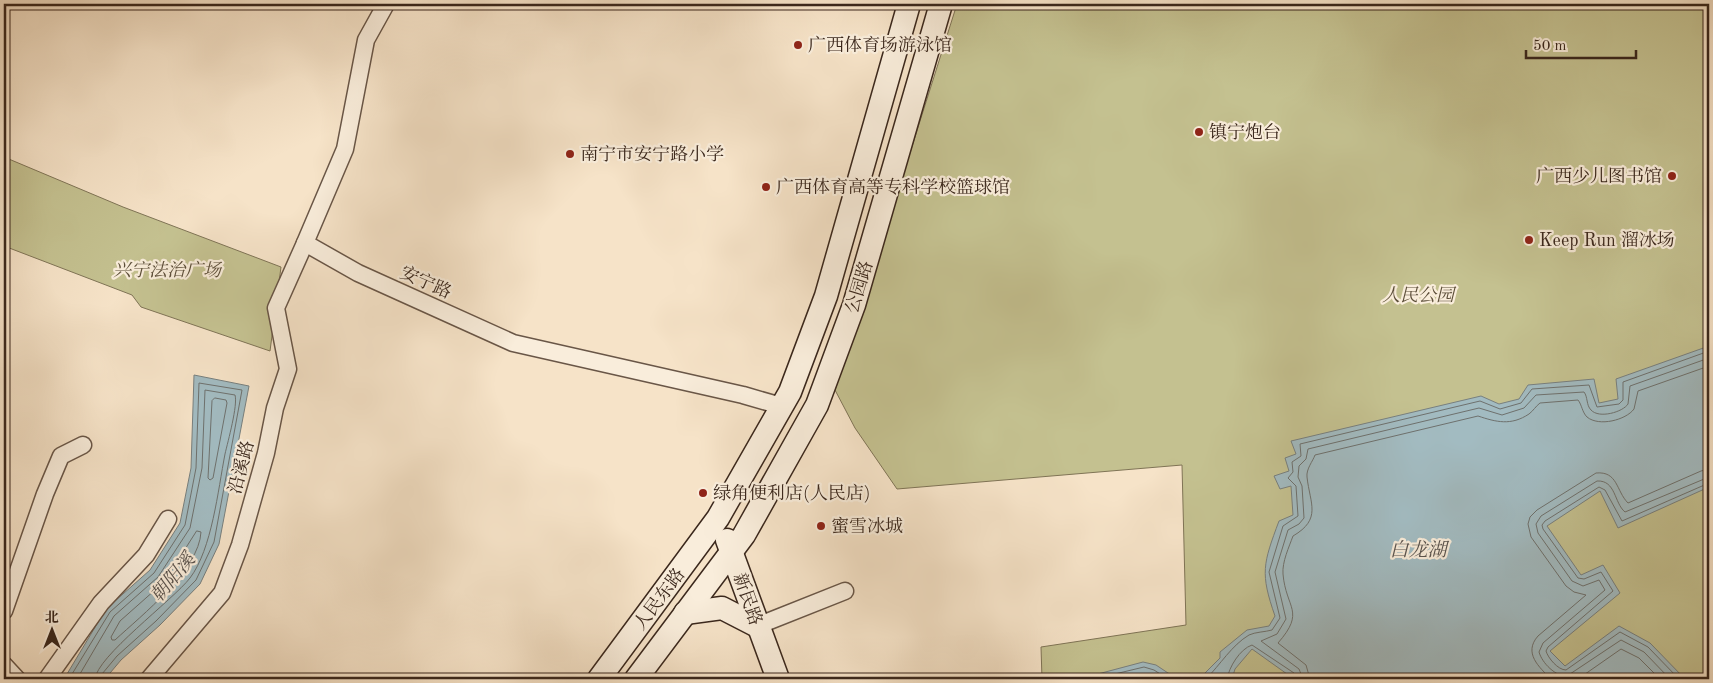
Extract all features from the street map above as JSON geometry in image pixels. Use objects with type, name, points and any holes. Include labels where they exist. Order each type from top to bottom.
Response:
[{"type":"main road","name":"公园路","points":[[718,518],[790,392],[826,296],[909,4]]},
{"type":"main road","name":"公园路","points":[[731,552],[744,535],[817,405],[854,305],[940,4]]},
{"type":"main road","name":"新民路","points":[[718,518],[778,679]]},
{"type":"main road","name":"人民东路","points":[[599,679],[718,518]]},
{"type":"main road","name":"人民东路","points":[[636,679],[731,552]]},
{"type":"main road","points":[[685,613],[722,608],[757,626]]},
{"type":"street","points":[[305,243],[345,149],[366,40],[386,4]]},
{"type":"street","name":"安宁路","points":[[305,243],[358,273],[513,343],[743,395],[782,406]]},
{"type":"street","name":"沿溪路","points":[[149,679],[222,593],[240,545],[266,453],[275,408],[288,368],[276,308],[305,243]]},
{"type":"street","points":[[4,611],[45,494],[61,456],[83,445]]},
{"type":"street","points":[[47,679],[100,603],[146,555],[168,519]]},
{"type":"street","points":[[757,626],[845,591]]},
{"type":"street","points":[[4,665],[17,679]]},
{"type":"green space","name":"人民公园","points":[[957,4],[1709,4],[1709,679],[1042,679],[1041,647],[1186,625],[1182,465],[897,489],[855,428],[835,390]]},
{"type":"green space","name":"兴宁法治广场","points":[[4,157],[123,207],[281,267],[270,351],[141,307],[132,295],[4,246]]},
{"type":"water","name":"白龙湖","points":[[1709,346],[1709,487],[1618,528],[1600,491],[1547,526],[1581,575],[1603,565],[1620,593],[1550,651],[1565,666],[1619,626],[1650,643],[1685,679],[1294,679],[1252,649],[1235,669],[1232,679],[1188,679],[1200,678],[1220,658],[1220,652],[1247,630],[1269,626],[1275,616],[1267,589],[1265,568],[1279,521],[1293,515],[1291,486],[1280,489],[1274,476],[1289,471],[1285,458],[1296,454],[1291,441],[1481,396],[1499,404],[1519,399],[1528,385],[1594,379],[1599,403],[1618,399],[1616,379]]},
{"type":"water","name":"朝阳溪","points":[[194,375],[249,386],[219,544],[200,584],[160,625],[121,660],[105,679],[64,679],[106,609],[150,570],[180,523],[191,468]]},
{"type":"water","points":[[1143,662],[1156,665],[1177,679],[1079,679]]},
{"type":"place","name":"广西体育场游泳馆","points":[[798,45]]},
{"type":"place","name":"镇宁炮台","points":[[1199,132]]},
{"type":"place","name":"南宁市安宁路小学","points":[[570,154]]},
{"type":"place","name":"广西少儿图书馆","points":[[1672,176]]},
{"type":"place","name":"广西体育高等专科学校篮球馆","points":[[766,187]]},
{"type":"place","name":"Keep Run 溜冰场","points":[[1529,240]]},
{"type":"place","name":"绿角便利店(人民店)","points":[[703,493]]},
{"type":"place","name":"蜜雪冰城","points":[[821,526]]}]
